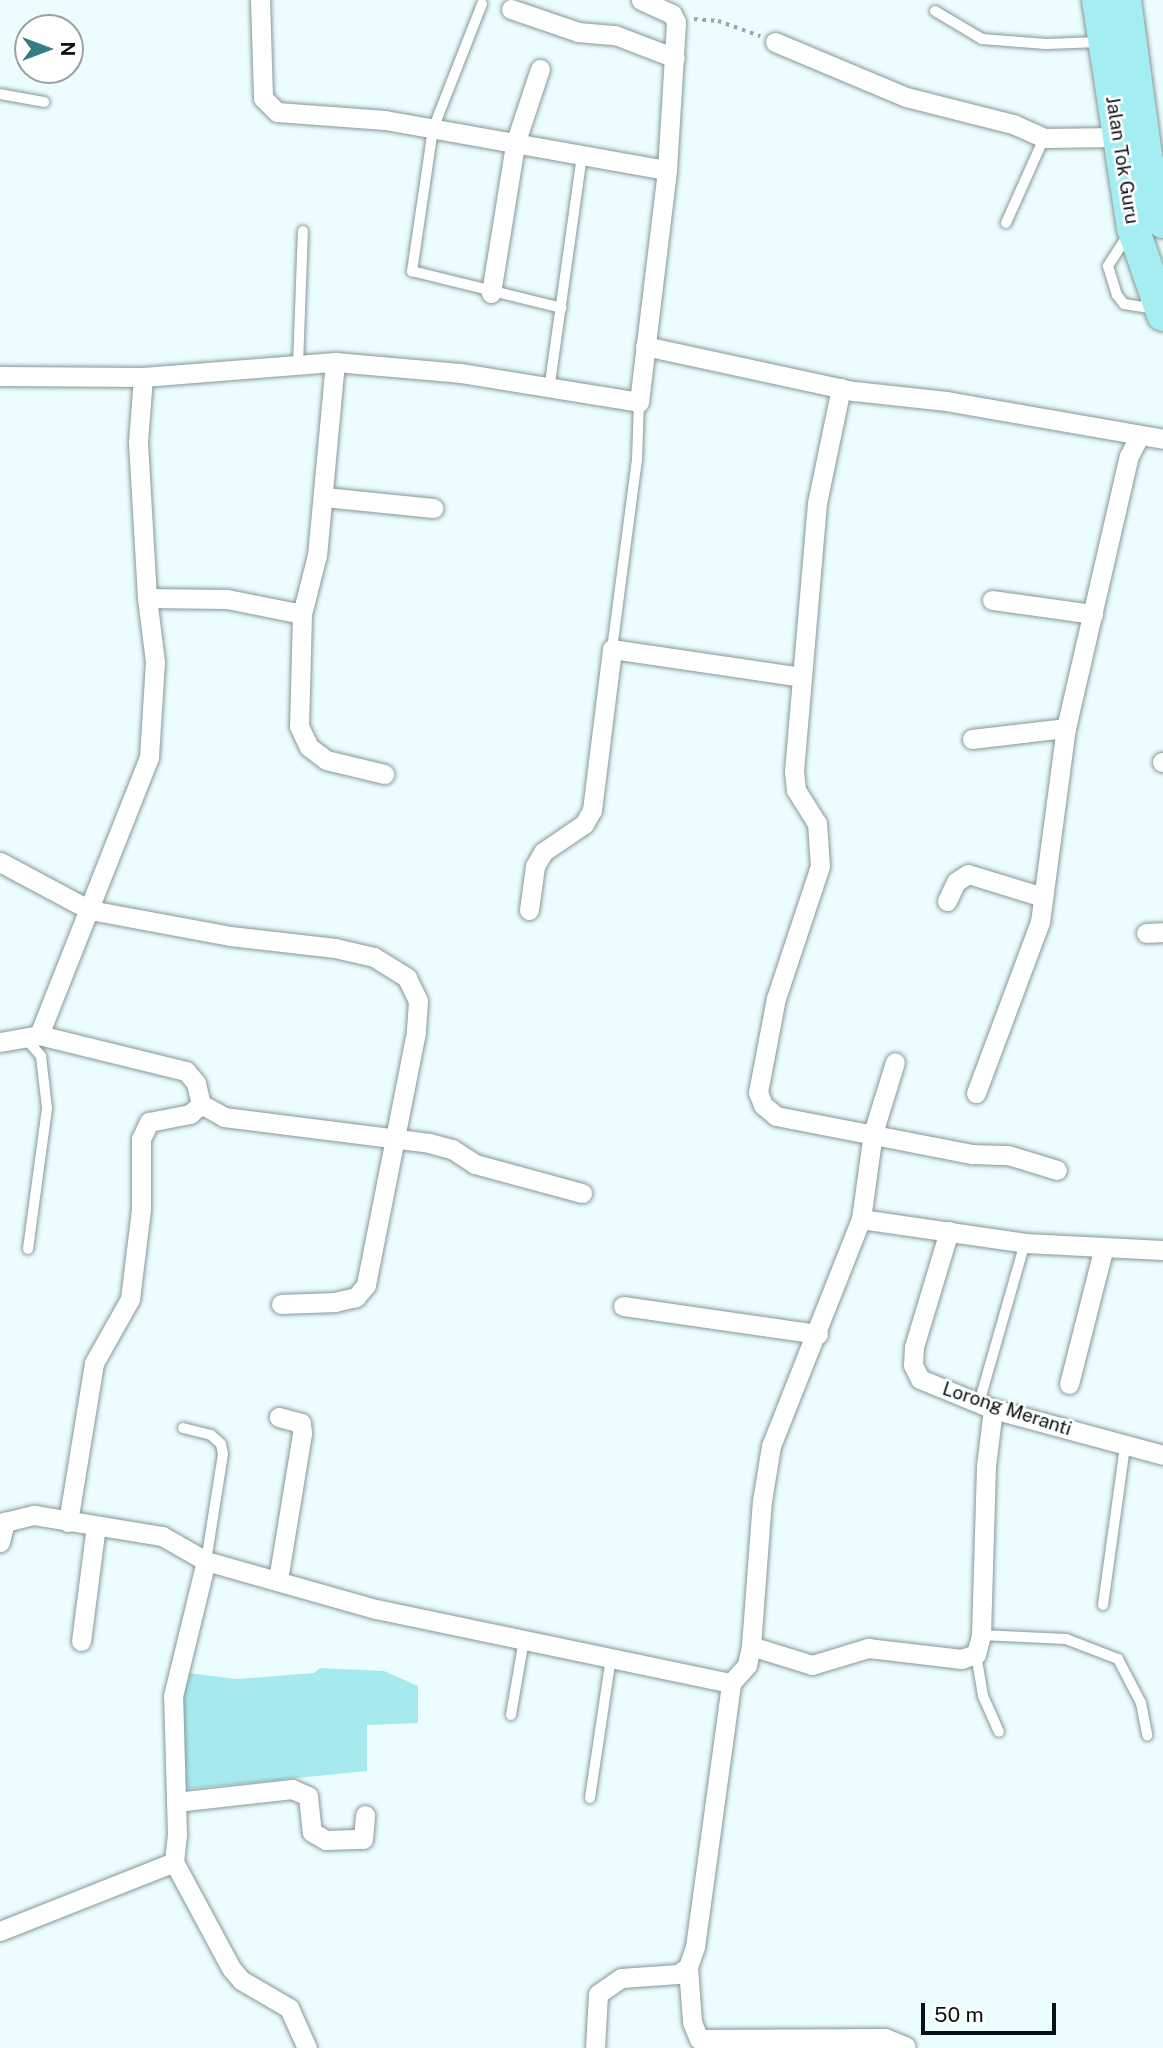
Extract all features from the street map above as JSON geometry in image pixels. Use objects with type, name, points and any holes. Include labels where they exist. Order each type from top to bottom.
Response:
[{"type":"main road","name":"Jalan Tok Guru","points":[[1098,0],[1133,228],[1161,312]]},
{"type":"main road","name":"Jalan Tok Guru","points":[[1125,0],[1163,222]]},
{"type":"street","points":[[260,0],[263,97],[271,109],[373,118],[667,170]]},
{"type":"street","points":[[0,376],[143,377],[335,362],[460,373],[549,390],[639,402],[667,170],[676,22],[672,15],[641,0]]},
{"type":"street","points":[[511,9],[578,32],[615,35],[675,58]]},
{"type":"street","points":[[775,42],[906,97],[1013,124],[1044,138],[1117,137]]},
{"type":"street","points":[[491,293],[515,144],[540,69]]},
{"type":"street","points":[[645,346],[841,388],[946,401],[1163,439]]},
{"type":"street","points":[[335,362],[317,555],[302,614],[299,726],[309,747],[326,760],[384,774]]},
{"type":"street","points":[[34,1038],[90,910],[149,757],[155,662],[146,598],[138,442],[143,377]]},
{"type":"street","points":[[841,388],[817,503],[802,677],[796,790],[817,823],[820,866],[776,998],[758,1092],[763,1105],[776,1116],[828,1129],[873,1133],[972,1154],[1026,1158],[1057,1170]]},
{"type":"street","points":[[976,1093],[1040,922],[1066,728],[1129,456],[1139,436]]},
{"type":"street","points":[[324,497],[433,508]]},
{"type":"street","points":[[146,598],[228,599],[302,614]]},
{"type":"street","points":[[992,600],[1093,614]]},
{"type":"street","points":[[529,910],[535,866],[542,852],[584,824],[592,810],[612,649],[802,677]]},
{"type":"street","points":[[972,739],[1066,728]]},
{"type":"street","points":[[0,862],[90,910],[230,936],[335,948],[374,957],[407,978],[418,1001],[366,1285],[356,1297],[335,1302],[281,1304]]},
{"type":"street","points":[[947,901],[956,882],[968,874],[1043,897]]},
{"type":"street","points":[[0,1042],[34,1038],[186,1071],[196,1083],[201,1104]]},
{"type":"street","points":[[895,1062],[873,1133],[861,1219],[818,1334],[771,1446],[762,1501],[751,1646],[747,1665],[731,1683],[700,1923],[688,1967],[692,2022],[699,2039],[885,2038],[905,2046]]},
{"type":"street","points":[[201,1104],[238,1119],[321,1132],[394,1136],[452,1149],[475,1164],[582,1193]]},
{"type":"street","points":[[68,1522],[94,1363],[131,1299],[141,1209],[141,1139],[149,1122],[190,1114],[201,1104]]},
{"type":"street","points":[[861,1219],[1025,1243],[1163,1250]]},
{"type":"street","name":"Lorong Meranti","points":[[949,1231],[914,1347],[913,1365],[920,1379],[986,1406],[1125,1447],[1163,1455]]},
{"type":"street","points":[[1069,1384],[1104,1247]]},
{"type":"street","points":[[623,1306],[818,1334]]},
{"type":"street","points":[[751,1646],[812,1665],[868,1648],[961,1659],[978,1644],[986,1406]]},
{"type":"street","points":[[278,1580],[302,1433],[301,1423],[279,1417]]},
{"type":"street","points":[[0,1542],[5,1522],[16,1516],[162,1536],[206,1561],[376,1609],[731,1683]]},
{"type":"street","points":[[81,1641],[96,1526]]},
{"type":"street","points":[[206,1561],[173,1696],[176,1802],[174,1862],[231,1968],[242,1980],[289,2008],[307,2048]]},
{"type":"street","points":[[176,1802],[292,1789],[308,1796],[312,1832],[326,1840],[363,1839],[365,1815]]},
{"type":"street","points":[[0,1931],[174,1862]]},
{"type":"street","points":[[595,2048],[594,2008],[598,1994],[609,1983],[621,1978],[663,1978],[688,1967]]},
{"type":"lane","points":[[482,4],[433,129],[412,271],[491,293],[561,308]]},
{"type":"lane","points":[[935,11],[982,39],[1046,44],[1104,41]]},
{"type":"lane","points":[[0,94],[44,102]]},
{"type":"lane","points":[[1006,223],[1044,138]]},
{"type":"lane","points":[[549,390],[582,156]]},
{"type":"lane","points":[[298,365],[303,231]]},
{"type":"lane","points":[[612,649],[638,460],[639,402]]},
{"type":"lane","points":[[27,1249],[47,1108],[41,1056],[34,1038]]},
{"type":"lane","points":[[986,1406],[1025,1243]]},
{"type":"lane","points":[[183,1428],[211,1435],[221,1444],[223,1466],[206,1561]]},
{"type":"lane","points":[[1103,1605],[1125,1447]]},
{"type":"lane","points":[[999,1732],[984,1696],[978,1644],[1066,1639],[1118,1659],[1141,1703],[1147,1735]]},
{"type":"lane","points":[[511,1715],[524,1640]]},
{"type":"lane","points":[[590,1798],[611,1658]]},
{"type":"path","points":[[676,22],[718,21],[775,42]]},
{"type":"shaded area","points":[[320,1668],[384,1671],[418,1686],[418,1723],[367,1725],[367,1771],[189,1789],[182,1783],[180,1672],[237,1679],[314,1673]]}]
